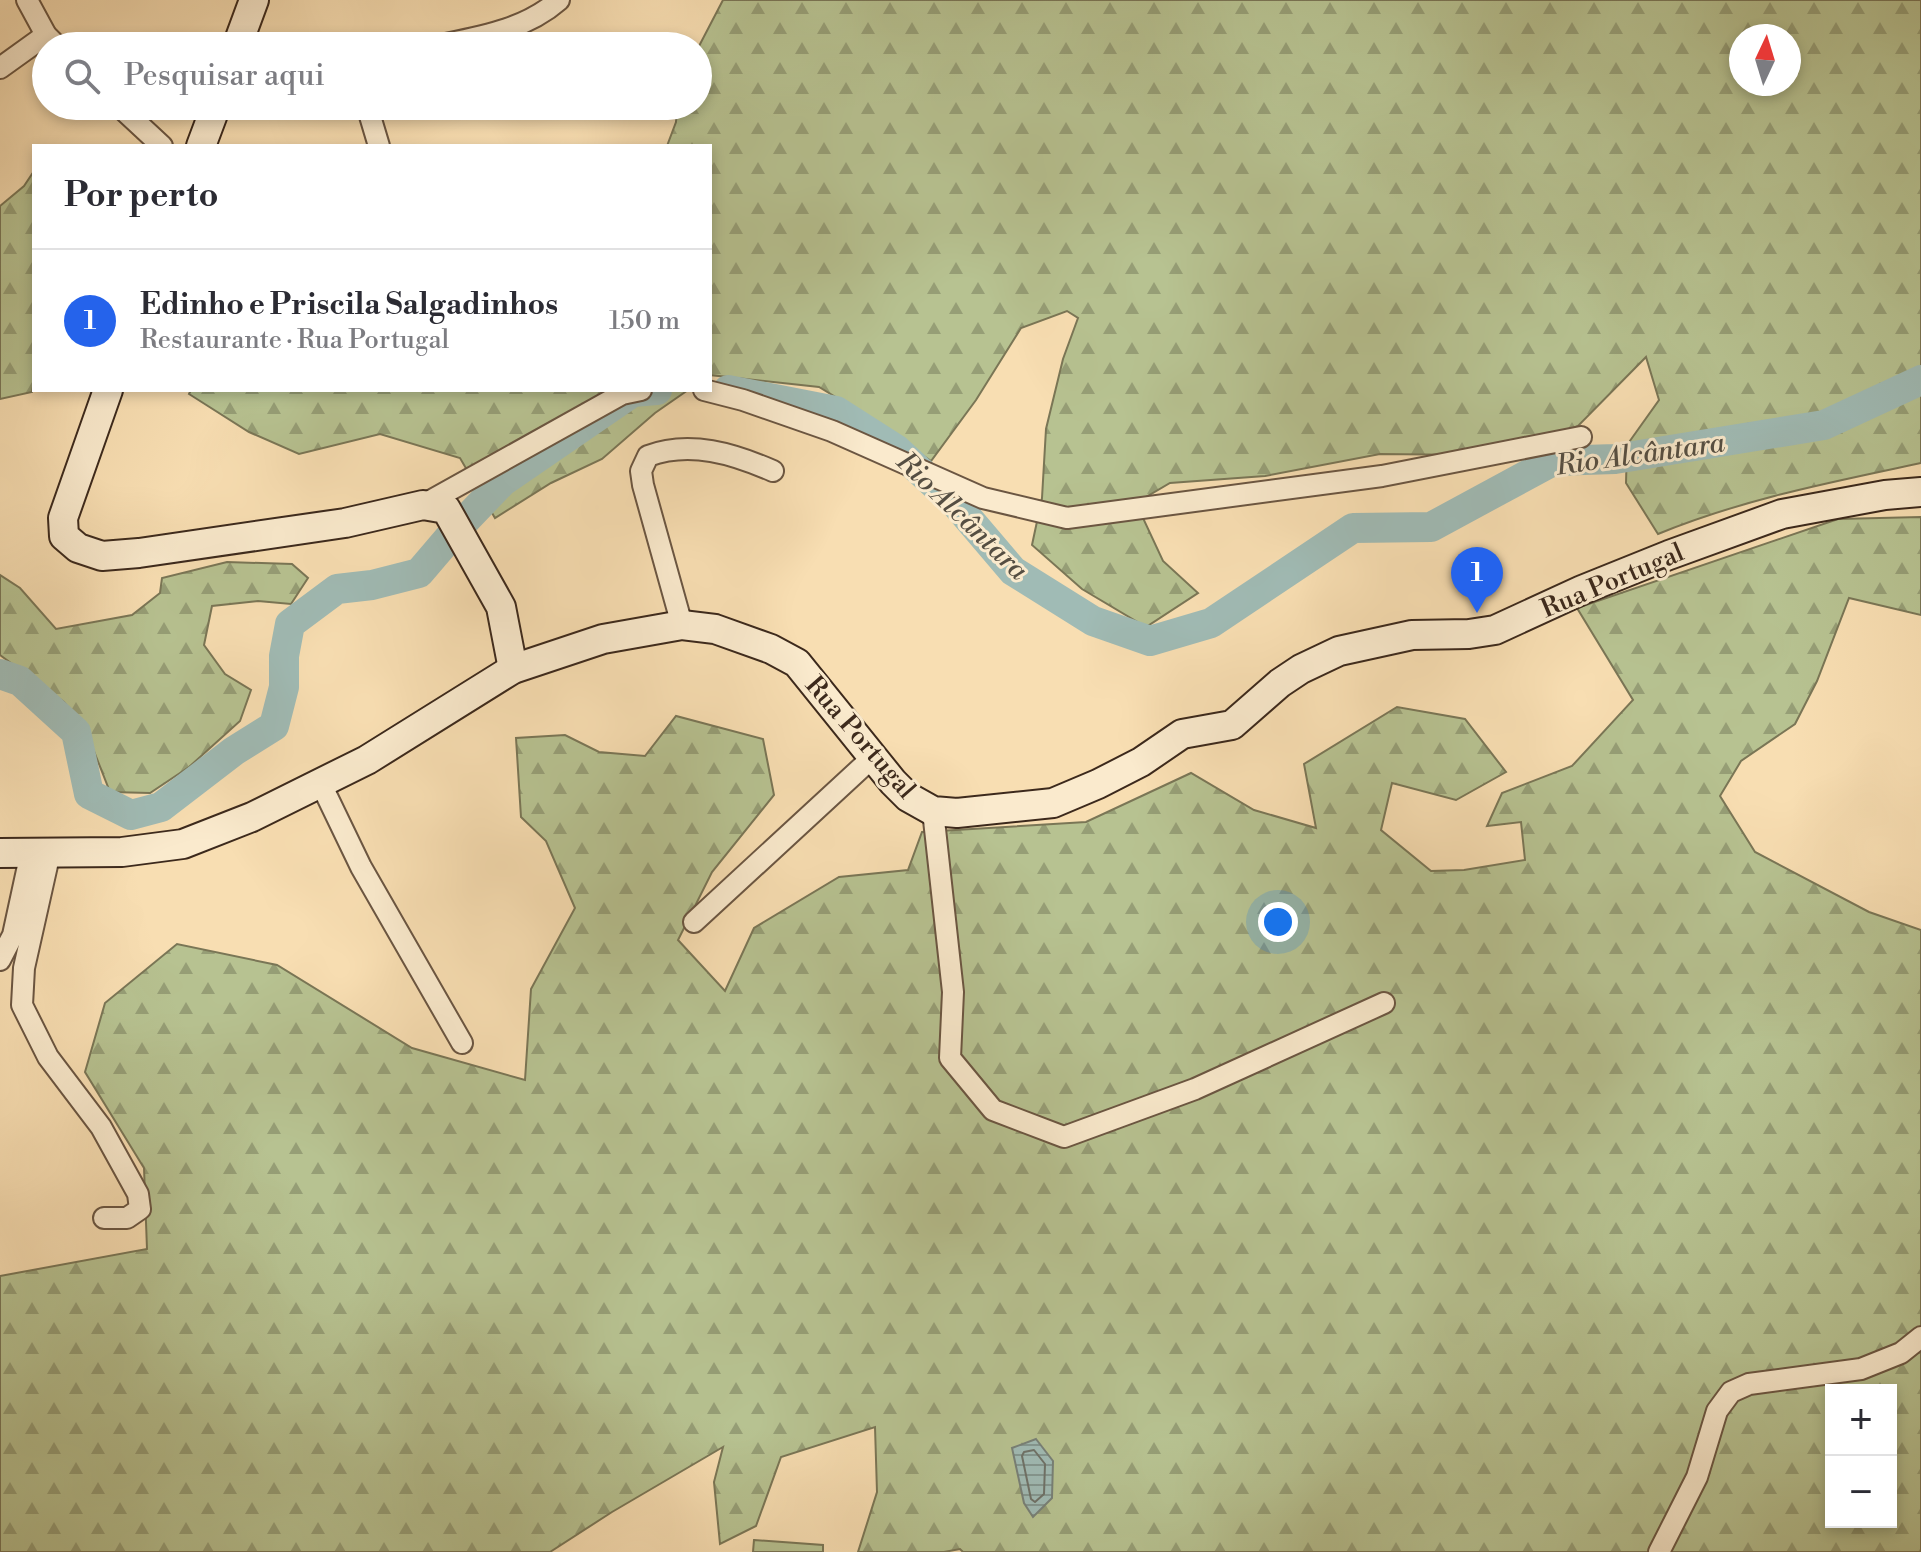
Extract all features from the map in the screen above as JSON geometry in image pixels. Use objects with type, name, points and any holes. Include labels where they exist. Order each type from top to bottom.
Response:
[{"type":"street","points":[[27,0],[47,32]]},
{"type":"street","points":[[242,32],[254,0]]},
{"type":"street","points":[[497,32],[514,28],[546,12],[559,0]]},
{"type":"street","points":[[0,68],[32,51]]},
{"type":"street","points":[[134,120],[160,144]]},
{"type":"street","points":[[202,144],[211,120]]},
{"type":"street","points":[[371,120],[378,144]]},
{"type":"street","points":[[107,392],[63,518],[64,536],[78,548],[102,556],[345,523],[448,520],[622,394],[632,392]]},
{"type":"street","points":[[712,392],[832,431],[983,498],[1067,518],[1382,476],[1581,437]]},
{"type":"street","points":[[682,625],[643,485],[641,471],[648,456],[682,449],[709,450],[740,456],[773,471]]},
{"type":"street","name":"Rua Portugal","points":[[0,853],[122,852],[183,844],[252,817],[367,760],[513,669],[603,639],[682,625],[715,629],[771,649],[797,663],[908,797],[933,811],[957,813],[1053,803],[1141,762],[1182,734],[1232,725],[1280,683],[1339,651],[1412,635],[1469,634],[1495,630],[1582,590],[1782,514],[1885,495],[1921,492]]},
{"type":"street","points":[[448,520],[501,607],[513,669]]},
{"type":"street","points":[[694,922],[873,757]]},
{"type":"street","points":[[321,784],[361,867],[462,1043]]},
{"type":"street","points":[[933,811],[953,992],[950,1058],[993,1110],[1064,1137],[1195,1089],[1384,1003]]},
{"type":"street","points":[[0,960],[13,935],[40,852]]},
{"type":"street","points":[[40,852],[22,1005],[48,1057],[101,1127],[138,1194],[140,1209],[127,1218],[104,1218]]},
{"type":"street","points":[[1659,1552],[1697,1477],[1717,1411],[1731,1392],[1749,1384],[1861,1369],[1901,1353],[1921,1337]]},
{"type":"green space","points":[[723,0],[1921,0],[1921,463],[1755,501],[1658,534],[1626,483],[1627,445],[1659,400],[1646,357],[1578,426],[1548,439],[1474,455],[1380,454],[1265,476],[1170,483],[1136,503],[1163,561],[1198,593],[1146,627],[1082,589],[1032,545],[1042,498],[1046,429],[1063,359],[1078,318],[1067,311],[1021,328],[976,400],[931,461],[819,387],[712,375],[712,144],[668,144],[676,120],[712,120],[712,32],[706,32]]},
{"type":"green space","points":[[32,174],[32,392],[0,399],[0,206],[24,186]]},
{"type":"green space","points":[[685,392],[655,413],[602,459],[551,483],[495,518],[460,458],[380,434],[299,454],[249,432],[189,394]]},
{"type":"green space","points":[[1921,517],[1921,615],[1849,598],[1817,681],[1795,724],[1741,761],[1720,796],[1755,852],[1869,912],[1921,930],[1921,1552],[963,1552],[960,1549],[944,1552],[858,1552],[877,1492],[875,1427],[781,1457],[756,1526],[720,1544],[714,1482],[723,1447],[550,1552],[0,1552],[0,1276],[147,1249],[144,1168],[85,1072],[105,1003],[177,944],[277,965],[412,1048],[525,1080],[531,989],[575,908],[546,841],[521,817],[516,738],[565,735],[599,752],[645,756],[676,716],[763,739],[774,795],[712,872],[678,940],[725,991],[754,928],[839,877],[908,870],[922,832],[1086,822],[1191,773],[1254,810],[1316,828],[1304,764],[1397,707],[1465,719],[1506,772],[1456,800],[1392,783],[1381,830],[1431,871],[1464,870],[1525,860],[1521,822],[1487,826],[1502,793],[1572,766],[1633,700],[1577,608],[1838,519]]},
{"type":"green space","points":[[227,562],[292,564],[308,578],[291,604],[258,601],[212,606],[204,645],[225,674],[251,690],[240,721],[189,767],[150,793],[110,792],[86,731],[64,702],[0,655],[0,575],[20,588],[56,629],[132,615],[160,593],[162,578]]},
{"type":"green space","points":[[754,1540],[823,1545],[823,1552],[753,1552]]},
{"type":"water","points":[[1036,1439],[1053,1461],[1052,1498],[1033,1517],[1024,1503],[1012,1448]]},
{"type":"waterway","name":"Rio Alcântara","points":[[728,390],[836,411],[897,450],[956,504],[1013,571],[1093,621],[1150,641],[1211,623],[1353,528],[1431,527],[1553,461],[1615,459],[1824,425],[1921,380]]},
{"type":"waterway","name":"Rio Alcântara","points":[[0,674],[20,681],[76,732],[89,794],[131,815],[161,807],[234,751],[274,726],[284,687],[284,656],[290,624],[337,589],[372,585],[419,573],[502,482],[633,392]]},
{"type":"place","name":"Edinho e Priscila Salgadinhos","points":[[1477,613]]}]
